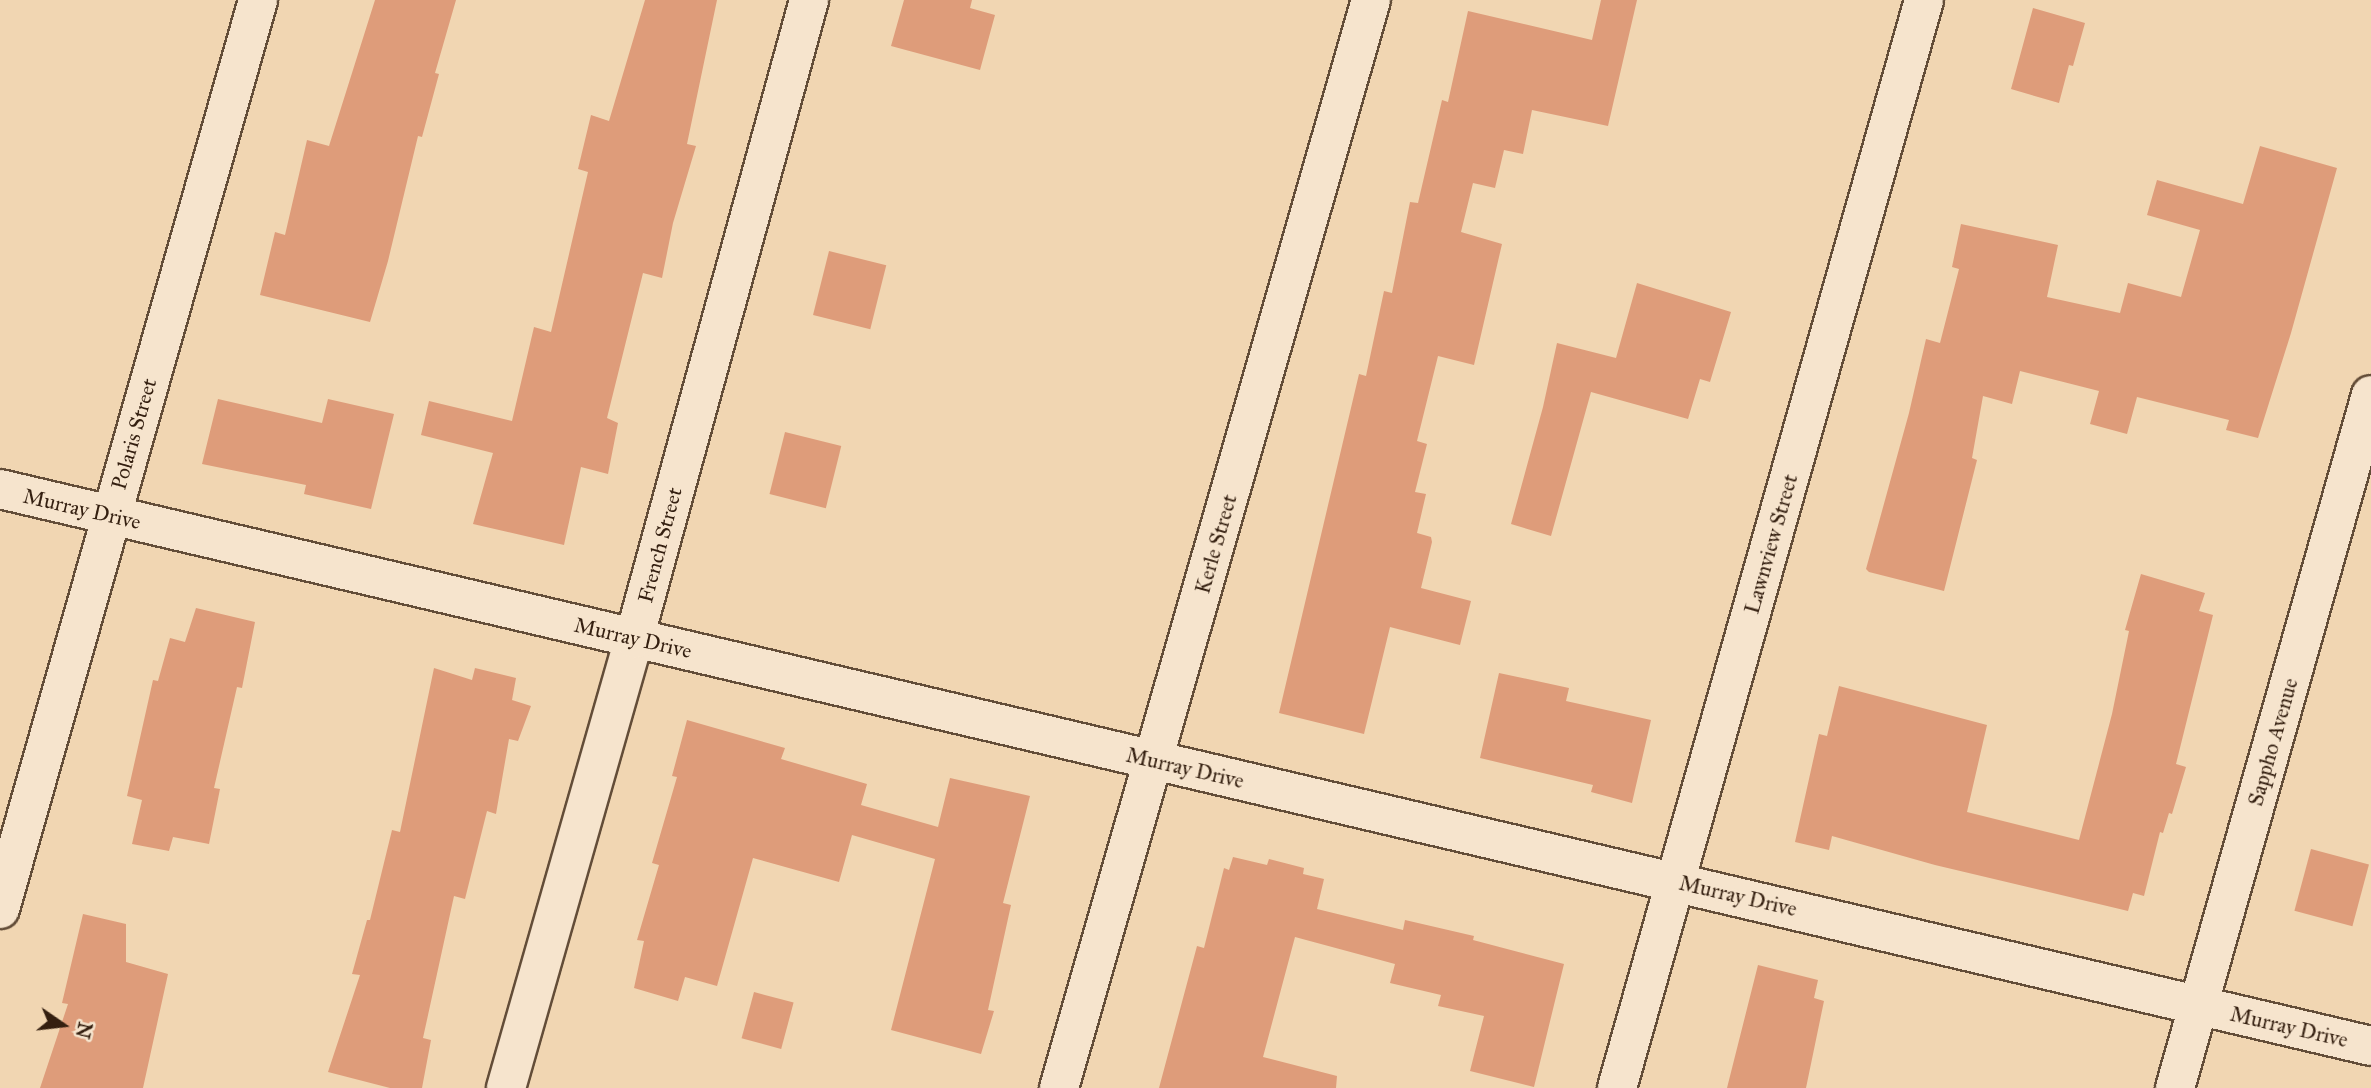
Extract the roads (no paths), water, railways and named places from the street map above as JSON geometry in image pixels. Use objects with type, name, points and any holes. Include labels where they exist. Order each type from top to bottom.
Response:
[{"type":"street","name":"Polaris Street","points":[[0,909],[258,0]]},
{"type":"street","name":"French Street","points":[[506,1088],[634,639],[809,0]]},
{"type":"street","name":"Kerle Street","points":[[1059,1088],[1371,0]]},
{"type":"street","name":"Lawnview Street","points":[[1617,1088],[1924,0]]},
{"type":"street","name":"Sappho Avenue","points":[[2175,1088],[2371,395]]},
{"type":"street","name":"Murray Drive","points":[[0,489],[2371,1046]]}]
